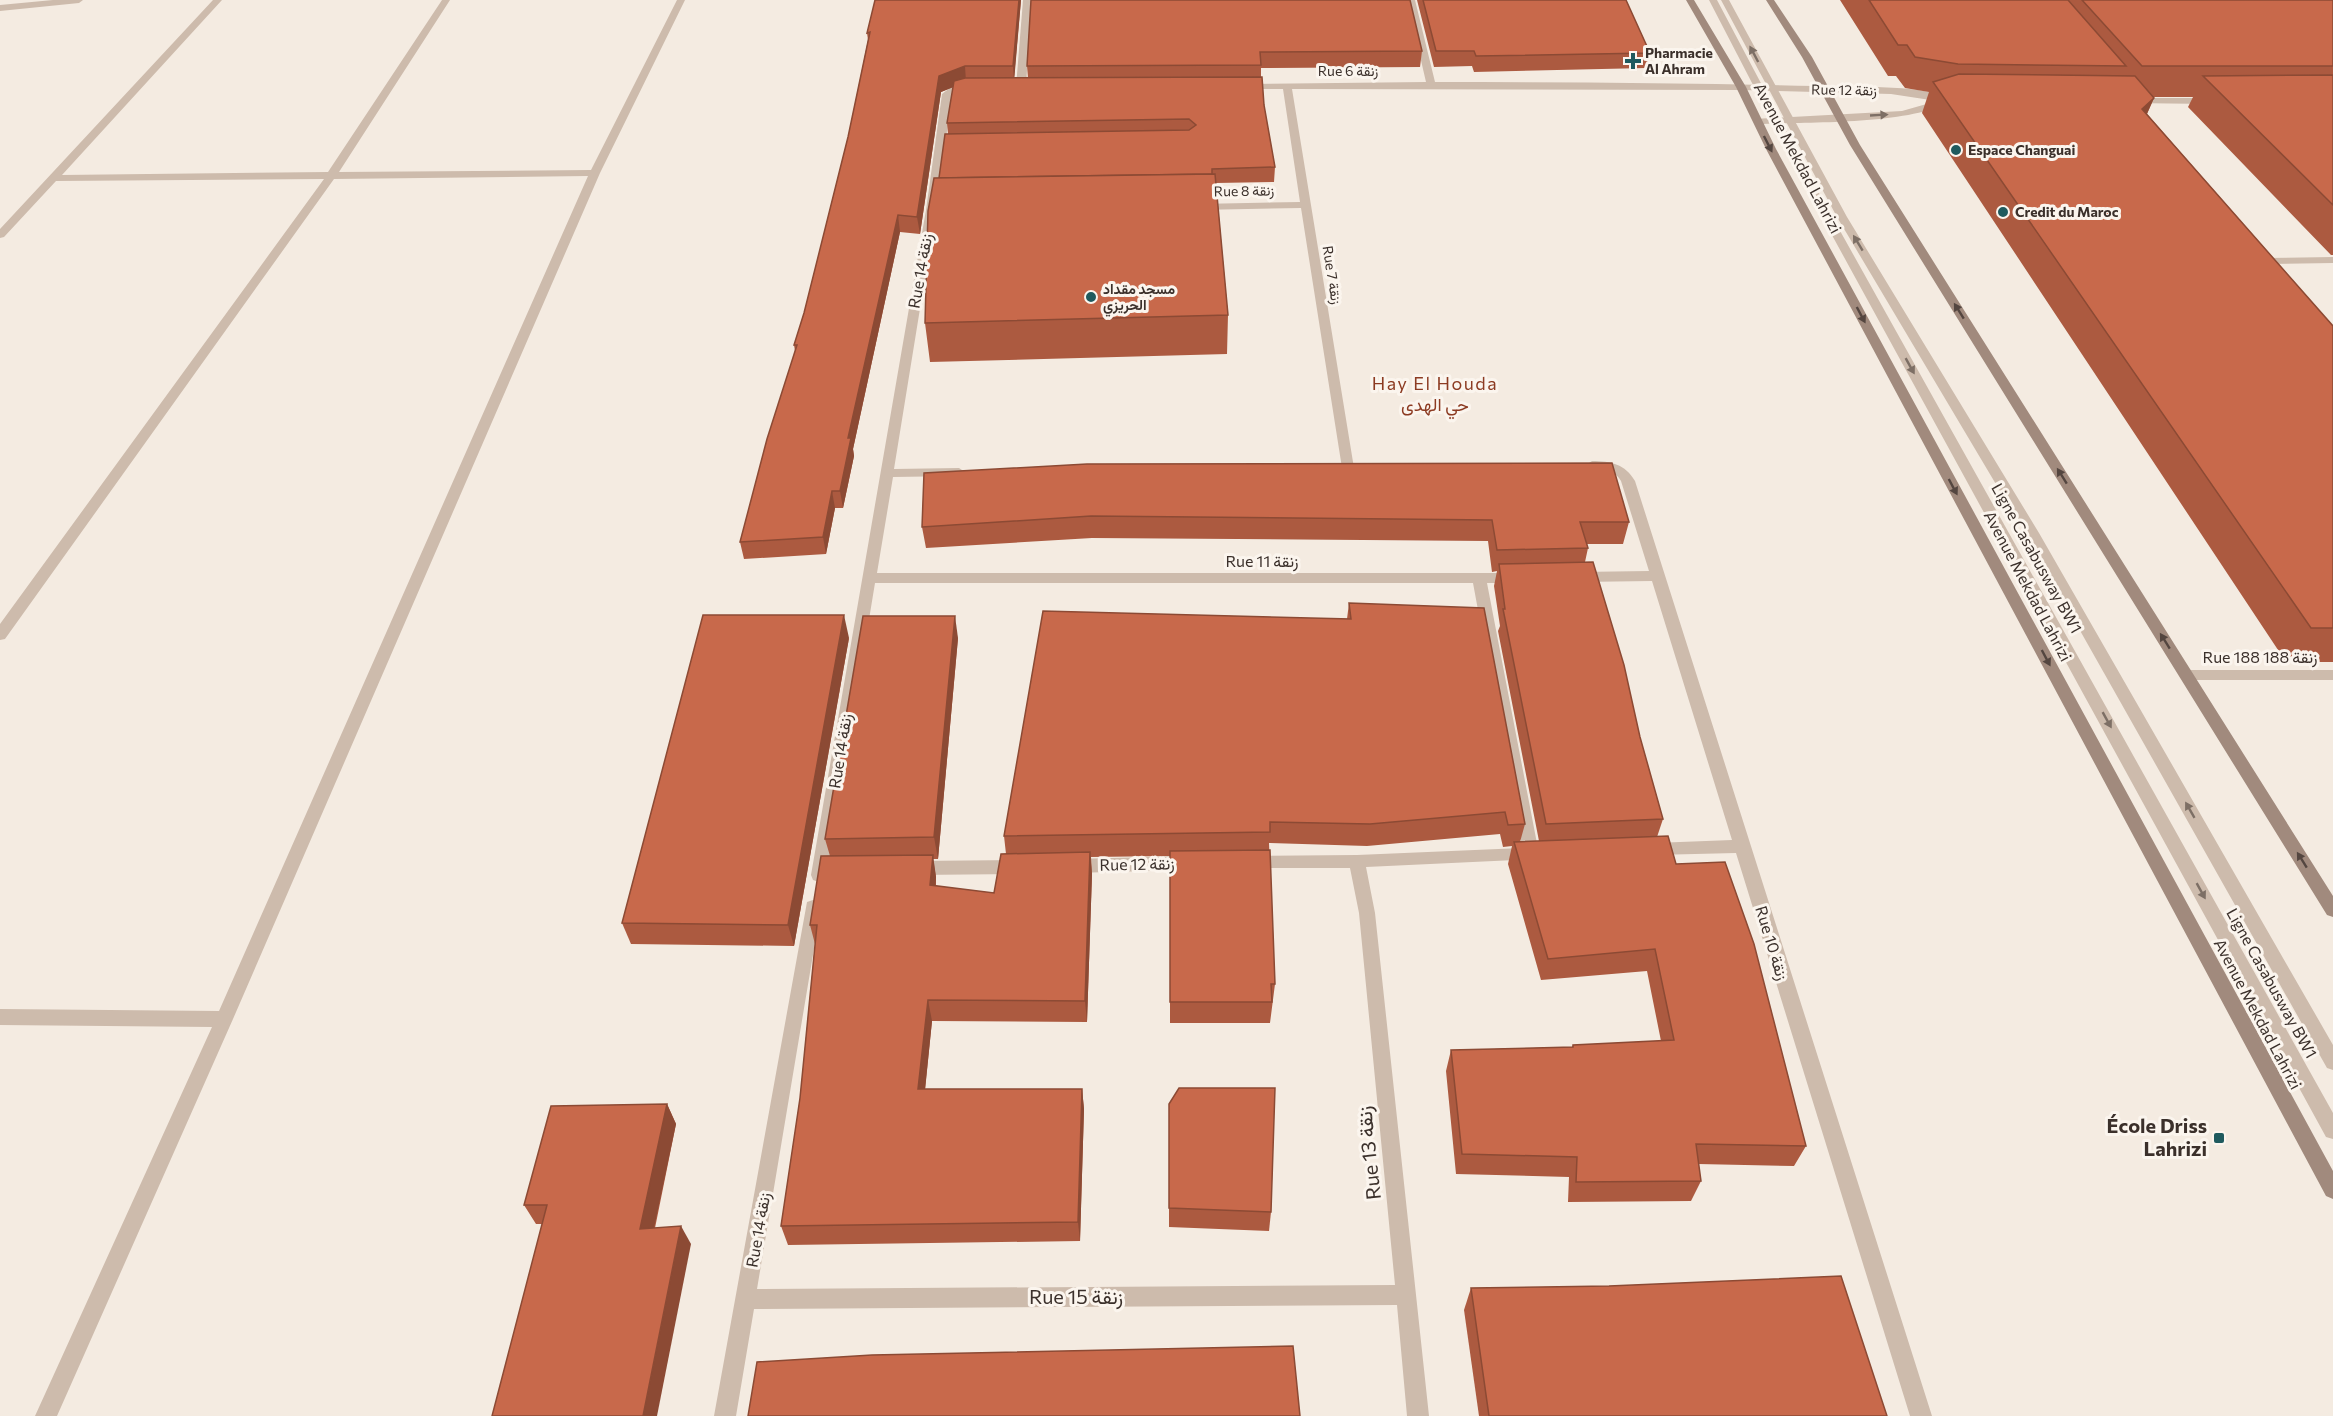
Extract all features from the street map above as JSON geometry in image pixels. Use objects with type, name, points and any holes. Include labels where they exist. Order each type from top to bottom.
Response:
[{"type":"main road","name":"Avenue Mekdad Lahrizi","points":[[1690,0],[1741,87],[2333,1190]]},
{"type":"main road","points":[[1770,0],[1807,57],[1822,89],[1839,117],[2333,910]]},
{"type":"street","points":[[0,8],[79,0]]},
{"type":"street","points":[[1,233],[218,0]]},
{"type":"street","points":[[0,635],[331,176],[446,0]]},
{"type":"street","points":[[46,1416],[224,1019],[596,173],[681,0]]},
{"type":"street","points":[[1021,87],[1027,0]]},
{"type":"street","points":[[1411,0],[1431,85]]},
{"type":"street","name":"Ligne Casabusway BW1","points":[[1713,0],[1766,88]]},
{"type":"street","name":"Ligne Casabusway BW1","points":[[1725,0],[1783,120],[2333,1131]]},
{"type":"street","name":"Rue 6 زنقة","points":[[1233,86],[1741,87]]},
{"type":"street","name":"Rue 7 زنقة","points":[[1287,86],[1348,468]]},
{"type":"street","name":"Rue 14 زنقة","points":[[725,1416],[826,870],[885,473],[937,210],[946,143],[947,94],[954,89],[988,87]]},
{"type":"street","points":[[1010,87],[1033,87]]},
{"type":"street","name":"Rue 12 زنقة","points":[[1741,87],[1907,92],[1951,100],[1903,114],[1758,121]]},
{"type":"street","points":[[2125,105],[2216,101]]},
{"type":"street","name":"Ligne Casabusway BW1","points":[[1783,120],[2032,533],[2333,1062]]},
{"type":"street","points":[[51,178],[596,173]]},
{"type":"street","name":"Rue 8 زنقة","points":[[1189,207],[1306,205]]},
{"type":"street","points":[[2263,261],[2333,260]]},
{"type":"street","name":"Rue 10 زنقة","points":[[1584,465],[1608,465],[1623,471],[1629,481],[1656,576],[1921,1416]]},
{"type":"street","points":[[885,473],[968,472]]},
{"type":"street","points":[[1562,577],[1656,576]]},
{"type":"street","name":"Rue 11 زنقة","points":[[868,578],[1527,578]]},
{"type":"street","points":[[1236,863],[1357,861],[1537,853],[1479,579]]},
{"type":"street","name":"Rue 188 زنقة 188","points":[[2186,675],[2333,675]]},
{"type":"street","points":[[1636,850],[1742,846]]},
{"type":"street","name":"Rue 13 زنقة","points":[[1357,861],[1367,914],[1418,1416]]},
{"type":"street","name":"Rue 12 زنقة","points":[[1058,866],[1201,863]]},
{"type":"street","points":[[903,869],[1034,866]]},
{"type":"street","points":[[0,1017],[224,1019]]},
{"type":"street","name":"Rue 15 زنقة","points":[[746,1299],[1406,1295]]},
{"type":"building","points":[[875,0],[1019,0],[1013,66],[965,66],[939,76],[917,217],[898,215],[848,438],[851,438],[840,491],[832,491],[823,537],[740,542],[767,439],[797,345],[794,345],[848,137]]},
{"type":"building","points":[[1031,0],[1410,0],[1422,51],[1260,52],[1261,65],[1027,66]]},
{"type":"building","points":[[1423,0],[1626,0],[1650,53],[1476,56],[1474,51],[1436,51]]},
{"type":"building","points":[[1869,0],[2068,0],[2126,66],[1958,64],[1915,57],[1907,45],[1898,45]]},
{"type":"building","points":[[2082,0],[2333,0],[2333,66],[2142,66]]},
{"type":"building","points":[[1959,74],[2135,76],[2154,98],[2142,109],[2333,326],[2333,628],[2311,628],[1933,82]]},
{"type":"building","points":[[2333,75],[2333,205],[2203,76]]},
{"type":"building","points":[[1262,77],[1264,105],[1275,167],[1212,169],[1212,174],[939,178],[945,134],[1189,130],[1196,125],[1189,119],[947,123],[954,81],[965,78]]},
{"type":"building","points":[[1215,174],[1228,315],[925,323],[928,211],[934,178]]},
{"type":"building","points":[[1612,463],[1629,522],[1580,522],[1588,548],[1497,550],[1492,520],[1091,516],[922,527],[924,473],[1087,464]]},
{"type":"building","points":[[1593,562],[1624,665],[1640,737],[1663,819],[1546,824],[1503,609],[1505,609],[1499,564]]},
{"type":"building","points":[[1349,603],[1484,608],[1525,824],[1508,825],[1505,812],[1370,824],[1270,822],[1270,832],[1004,836],[1043,611],[1351,619]]},
{"type":"building","points":[[703,615],[844,615],[788,925],[622,923]]},
{"type":"building","points":[[863,616],[955,616],[934,837],[825,839]]},
{"type":"building","points":[[1668,836],[1676,864],[1725,862],[1754,944],[1806,1146],[1696,1144],[1701,1181],[1576,1182],[1577,1157],[1462,1154],[1451,1050],[1573,1047],[1573,1045],[1674,1040],[1655,949],[1548,959],[1514,842]]},
{"type":"building","points":[[1270,850],[1275,984],[1271,984],[1272,1002],[1170,1002],[1170,851]]},
{"type":"building","points":[[1090,852],[1085,1001],[928,1000],[918,1089],[1082,1089],[1078,1222],[781,1226],[800,1098],[817,925],[810,925],[821,856],[933,855],[930,885],[994,893],[1001,854]]},
{"type":"building","points":[[1179,1088],[1275,1088],[1271,1212],[1169,1208],[1169,1104]]},
{"type":"building","points":[[667,1104],[640,1229],[681,1226],[643,1416],[492,1416],[547,1205],[524,1205],[551,1106]]},
{"type":"building","points":[[1841,1276],[1887,1416],[1489,1416],[1471,1288],[1609,1286]]},
{"type":"building","points":[[1293,1346],[1300,1416],[748,1416],[757,1362],[872,1355]]},
{"type":"place","name":"Pharmacie Al Ahram","points":[[1633,61]]},
{"type":"place","name":"Espace Changuai","points":[[1956,150]]},
{"type":"place","name":"Credit du Maroc","points":[[2003,212]]},
{"type":"place","name":"مسجد مقداد الحريزي","points":[[1091,297]]},
{"type":"place","name":"École Driss Lahrizi","points":[[2219,1138]]},
{"type":"district","name":"Hay El Houda حي الهدى","points":[[1435,394]]}]
